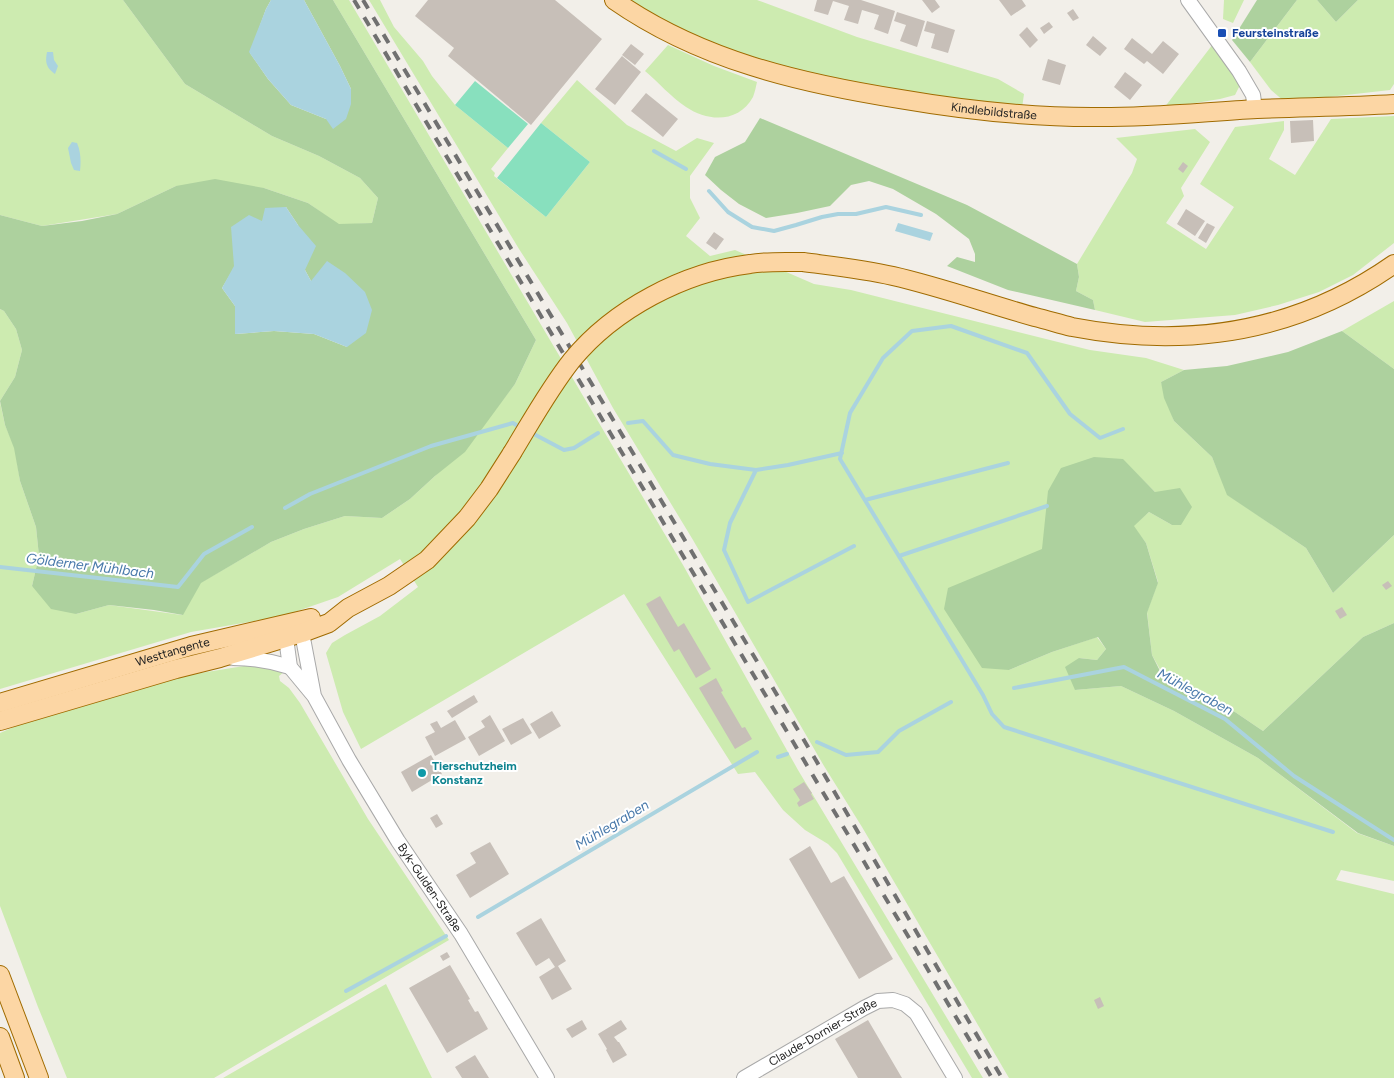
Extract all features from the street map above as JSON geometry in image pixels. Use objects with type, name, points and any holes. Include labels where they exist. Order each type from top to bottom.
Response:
[{"type":"main road","name":"Kindlebildstraße","points":[[614,0],[667,32],[706,50],[774,74],[822,86],[942,106],[1028,115],[1093,118],[1394,104]]},
{"type":"main road","name":"Westtangente","points":[[0,721],[176,669],[220,658],[293,632],[348,608],[389,586],[427,560],[467,518],[489,489],[563,373],[585,346],[610,324],[644,300],[690,278],[750,263],[803,262],[894,276],[1071,326],[1121,334],[1187,336],[1229,332],[1268,324],[1318,307],[1371,281],[1394,264]]},
{"type":"main road","name":"Westtangente","points":[[0,703],[236,634],[293,632]]},
{"type":"main road","points":[[0,975],[39,1078]]},
{"type":"main road","points":[[0,1037],[15,1078]]},
{"type":"street","points":[[1188,0],[1239,70],[1253,95],[1255,110]]},
{"type":"street","points":[[220,658],[250,658],[274,661],[290,667],[293,632]]},
{"type":"street","name":"Byk-Gulden-Straße","points":[[293,632],[314,696],[349,760],[398,841],[461,934],[548,1078]]},
{"type":"street","name":"Byk-Gulden-Straße","points":[[290,667],[314,696]]},
{"type":"street","name":"Claude-Dornier-Straße","points":[[744,1078],[864,1008],[878,1001],[893,1000],[905,1004],[916,1014],[955,1078]]},
{"type":"green space","points":[[0,0],[123,0],[185,84],[272,136],[319,156],[360,178],[378,198],[372,223],[339,225],[308,203],[264,188],[176,186],[117,214],[42,226],[0,215]]},
{"type":"green space","points":[[123,0],[271,0],[250,53],[268,79],[291,105],[326,119],[351,89],[304,0],[333,0],[536,340],[515,384],[465,452],[410,499],[382,518],[345,516],[271,542],[201,583],[183,615],[109,605],[76,614],[51,609],[32,586],[39,556],[36,527],[20,481],[14,448],[5,425],[0,401],[15,377],[22,350],[16,329],[4,311],[0,309],[0,215],[42,226],[82,221],[117,214],[176,186],[215,179],[264,188],[308,203],[339,224],[372,223],[378,198],[360,178],[319,156],[272,136],[185,84]],"holes":[[[286,207],[298,225],[305,270],[347,347],[314,334],[274,331],[235,334],[235,306],[222,288],[262,221]]]},
{"type":"green space","points":[[333,0],[349,0],[683,565],[798,770],[983,1078],[972,1078],[837,853],[828,844],[805,830],[783,810],[755,772],[738,774],[624,594],[361,749],[343,712],[326,653],[332,643],[380,616],[418,587],[400,559],[338,597],[283,616],[191,632],[0,689],[0,402],[5,425],[15,448],[20,481],[36,527],[39,556],[32,586],[76,614],[109,605],[182,615],[200,583],[271,542],[345,516],[382,518],[410,499],[435,476],[495,410],[515,384],[536,340]]},
{"type":"green space","points":[[369,0],[380,0],[394,27],[423,61],[432,76],[455,105],[508,148],[491,169],[495,173],[494,176],[546,217],[590,162],[541,123],[577,80],[627,125],[676,151],[697,138],[714,143],[690,176],[690,198],[700,218],[686,236],[710,256],[735,250],[814,284],[851,290],[1090,350],[1146,358],[1184,370],[1161,382],[1174,421],[1212,457],[1228,495],[1306,548],[1333,593],[1394,535],[1394,623],[1363,637],[1263,731],[1235,712],[1162,673],[1152,655],[1147,612],[1158,582],[1146,543],[1133,526],[1149,512],[1172,525],[1155,492],[1122,459],[1043,549],[1009,670],[1052,652],[1097,637],[1106,649],[1097,660],[1079,658],[1075,690],[1121,686],[1174,711],[1258,758],[1357,833],[1394,846],[1394,881],[1341,870],[1336,880],[1394,894],[1394,1078],[1009,1078],[862,827],[824,766],[693,540],[613,408],[567,323],[519,249]]},
{"type":"green space","points":[[614,0],[757,0],[857,37],[998,79],[1024,94],[1022,108],[942,106],[765,71]]},
{"type":"green space","points":[[1224,0],[1244,0],[1233,23],[1223,19]]},
{"type":"green space","points":[[1257,0],[1297,0],[1250,62],[1232,40]]},
{"type":"green space","points":[[1297,0],[1317,0],[1336,22],[1358,0],[1394,0],[1394,84],[1390,90],[1285,102],[1271,90],[1250,62]]},
{"type":"green space","points":[[1317,0],[1358,0],[1336,22]]},
{"type":"green space","points":[[1213,44],[1240,85],[1235,95],[1164,108]]},
{"type":"green space","points":[[668,45],[714,66],[757,82],[753,97],[747,106],[731,116],[722,117],[704,115],[686,107],[645,71]]},
{"type":"green space","points":[[475,81],[528,124],[508,148],[455,105]]},
{"type":"green space","points":[[1394,116],[1394,243],[1353,275],[1319,292],[1278,305],[1235,315],[1145,322],[1095,310],[1093,300],[1076,291],[1079,277],[1077,264],[1132,173],[1137,159],[1116,138],[1195,129],[1210,142],[1181,188],[1184,196],[1166,223],[1206,249],[1234,207],[1200,184],[1235,127],[1284,121],[1284,130],[1269,159],[1295,175],[1331,119]]},
{"type":"green space","points":[[760,118],[967,205],[1077,264],[1079,277],[1076,291],[1093,300],[1095,310],[1008,290],[947,266],[957,257],[975,262],[975,254],[969,239],[936,214],[893,189],[869,181],[851,185],[830,206],[797,213],[766,218],[739,204],[705,175],[715,157],[745,142]]},
{"type":"green space","points":[[541,123],[590,162],[546,217],[497,178]]},
{"type":"green space","points":[[1394,301],[1394,369],[1342,331]]},
{"type":"green space","points":[[0,309],[4,311],[16,329],[22,350],[15,377],[0,401]]},
{"type":"green space","points":[[1342,331],[1394,369],[1394,535],[1333,593],[1306,548],[1227,495],[1212,457],[1174,421],[1164,398],[1161,382],[1184,370],[1227,366],[1288,352]]},
{"type":"green space","points":[[1094,457],[1123,459],[1155,492],[1180,488],[1192,507],[1181,525],[1172,525],[1149,512],[1134,526],[1146,543],[1158,583],[1147,613],[1152,655],[1161,673],[1235,712],[1263,731],[1363,637],[1394,623],[1394,846],[1358,833],[1258,758],[1174,711],[1121,686],[1075,690],[1065,667],[1079,658],[1097,660],[1106,649],[1098,637],[1052,652],[1009,670],[982,668],[944,609],[948,588],[1042,549],[1048,491],[1061,468]]},
{"type":"green space","points":[[244,666],[290,667],[279,676],[280,681],[289,688],[300,703],[368,819],[449,940],[214,1078],[67,1078],[0,906],[0,733],[23,723],[182,676]]},
{"type":"green space","points":[[386,984],[432,1078],[223,1078]]},
{"type":"water","points":[[271,0],[304,0],[340,66],[351,89],[351,104],[346,119],[333,129],[326,119],[291,105],[268,79],[249,52]]},
{"type":"water","points":[[47,52],[53,52],[54,60],[58,66],[55,74],[47,64]]},
{"type":"water","points":[[72,142],[77,143],[79,150],[80,171],[74,170],[71,163],[68,148]]},
{"type":"water","points":[[286,207],[316,246],[305,270],[311,281],[327,261],[345,273],[365,292],[372,310],[366,333],[347,347],[314,334],[274,331],[235,334],[235,306],[222,288],[234,266],[231,227],[249,215],[262,221],[265,208]]},
{"type":"water","points":[[898,223],[933,233],[930,241],[895,231]]},
{"type":"building","points":[[428,0],[555,0],[602,39],[531,125],[448,56],[454,48],[415,16]]},
{"type":"building","points":[[817,0],[861,0],[895,11],[888,34],[874,29],[879,15],[862,10],[858,24],[844,20],[849,6],[833,1],[828,15],[814,11]]},
{"type":"building","points":[[922,0],[935,0],[940,7],[932,13]]},
{"type":"building","points":[[999,0],[1022,0],[1026,6],[1011,16]]},
{"type":"building","points":[[1073,9],[1079,18],[1073,21],[1067,13]]},
{"type":"building","points":[[897,12],[925,21],[917,47],[900,41],[906,25],[894,21]]},
{"type":"building","points":[[927,21],[955,30],[948,53],[931,48],[935,34],[924,31]]},
{"type":"building","points":[[1049,22],[1053,27],[1044,34],[1040,28]]},
{"type":"building","points":[[1027,27],[1038,40],[1030,48],[1019,35]]},
{"type":"building","points":[[1093,36],[1107,48],[1100,56],[1086,45]]},
{"type":"building","points":[[1132,38],[1152,54],[1163,41],[1179,54],[1163,74],[1147,61],[1144,64],[1124,49]]},
{"type":"building","points":[[631,44],[644,54],[635,65],[622,55]]},
{"type":"building","points":[[622,56],[641,72],[615,105],[595,89]]},
{"type":"building","points":[[1048,59],[1066,65],[1060,85],[1042,80]]},
{"type":"building","points":[[1125,72],[1142,85],[1130,100],[1114,87]]},
{"type":"building","points":[[646,93],[678,119],[663,137],[631,111]]},
{"type":"building","points":[[1313,120],[1314,141],[1291,143],[1290,121]]},
{"type":"building","points":[[1183,162],[1188,166],[1183,173],[1178,169]]},
{"type":"building","points":[[1186,209],[1205,221],[1195,236],[1177,224]]},
{"type":"building","points":[[1207,223],[1215,227],[1206,243],[1198,238]]},
{"type":"building","points":[[714,232],[724,239],[716,250],[706,243]]},
{"type":"building","points":[[1388,581],[1392,586],[1386,590],[1382,585]]},
{"type":"building","points":[[660,596],[678,627],[684,623],[711,669],[696,678],[679,649],[674,652],[646,604]]},
{"type":"building","points":[[1342,607],[1347,615],[1340,619],[1335,611]]},
{"type":"building","points":[[716,678],[723,691],[721,692],[742,728],[745,727],[752,739],[735,749],[699,688]]},
{"type":"building","points":[[474,695],[478,702],[452,718],[447,711]]},
{"type":"building","points":[[552,711],[561,726],[539,739],[530,724]]},
{"type":"building","points":[[490,715],[505,741],[479,756],[468,737],[485,727],[481,721]]},
{"type":"building","points":[[523,718],[532,733],[511,745],[502,729]]},
{"type":"building","points":[[455,720],[466,739],[435,756],[425,737],[435,732],[430,724],[437,721],[441,728]]},
{"type":"building","name":"Tierschutzheim Konstanz","points":[[431,755],[442,774],[412,792],[401,772]]},
{"type":"building","points":[[804,782],[814,799],[799,807],[797,803],[800,800],[793,789]]},
{"type":"building","points":[[437,814],[443,824],[436,828],[430,818]]},
{"type":"building","points":[[490,842],[509,874],[470,898],[456,875],[476,863],[470,853]]},
{"type":"building","points":[[810,846],[831,883],[844,876],[893,959],[859,979],[789,859]]},
{"type":"building","points":[[541,918],[566,961],[558,966],[572,989],[552,1000],[539,977],[555,967],[549,958],[536,966],[516,933]]},
{"type":"building","points":[[447,952],[450,957],[443,961],[440,956]]},
{"type":"building","points":[[450,965],[470,999],[468,1000],[475,1012],[478,1011],[488,1029],[447,1053],[409,988]]},
{"type":"building","points":[[1100,997],[1104,1006],[1098,1009],[1094,1000]]},
{"type":"building","points":[[582,1020],[587,1029],[572,1038],[566,1029]]},
{"type":"building","points":[[621,1020],[627,1029],[614,1037],[627,1055],[613,1063],[598,1034]]},
{"type":"building","points":[[868,1020],[902,1078],[858,1078],[835,1039]]},
{"type":"building","points":[[475,1055],[489,1078],[462,1078],[455,1067]]},
{"type":"waterway","points":[[654,151],[686,169]]},
{"type":"waterway","points":[[709,191],[728,212],[752,227],[774,231],[822,217],[838,214],[856,214],[886,207],[921,215]]},
{"type":"waterway","points":[[1123,429],[1100,438],[1070,414],[1027,353],[951,326],[912,331],[883,358],[850,413],[840,459],[983,695],[992,714],[1004,727],[1333,832]]},
{"type":"waterway","points":[[628,423],[643,421],[673,455],[710,464],[756,470],[842,453]]},
{"type":"waterway","points":[[285,508],[310,494],[431,446],[513,423],[521,428]]},
{"type":"waterway","points":[[530,432],[564,450],[574,448],[598,433]]},
{"type":"waterway","points":[[865,500],[1008,463]]},
{"type":"waterway","points":[[756,470],[730,523],[724,550],[748,602],[854,546]]},
{"type":"waterway","points":[[899,556],[1047,506]]},
{"type":"waterway","name":"Gölderner Mühlbach","points":[[0,567],[178,587],[204,554],[252,527]]},
{"type":"waterway","name":"Mühlegraben","points":[[1014,688],[1124,667],[1225,719],[1294,776],[1394,840]]},
{"type":"waterway","name":"Mühlegraben","points":[[817,742],[846,755],[878,752],[899,731],[951,702]]},
{"type":"waterway","name":"Mühlegraben","points":[[478,917],[757,752]]},
{"type":"waterway","name":"Mühlegraben","points":[[778,757],[787,754]]},
{"type":"waterway","name":"Mühlegraben","points":[[346,991],[446,936]]},
{"type":"railway","points":[[354,0],[992,1078]]},
{"type":"railway","points":[[363,0],[814,757],[1002,1078]]},
{"type":"place","name":"Feursteinstraße","points":[[1222,33]]},
{"type":"place","name":"Tierschutzheim Konstanz","points":[[422,773]]}]
